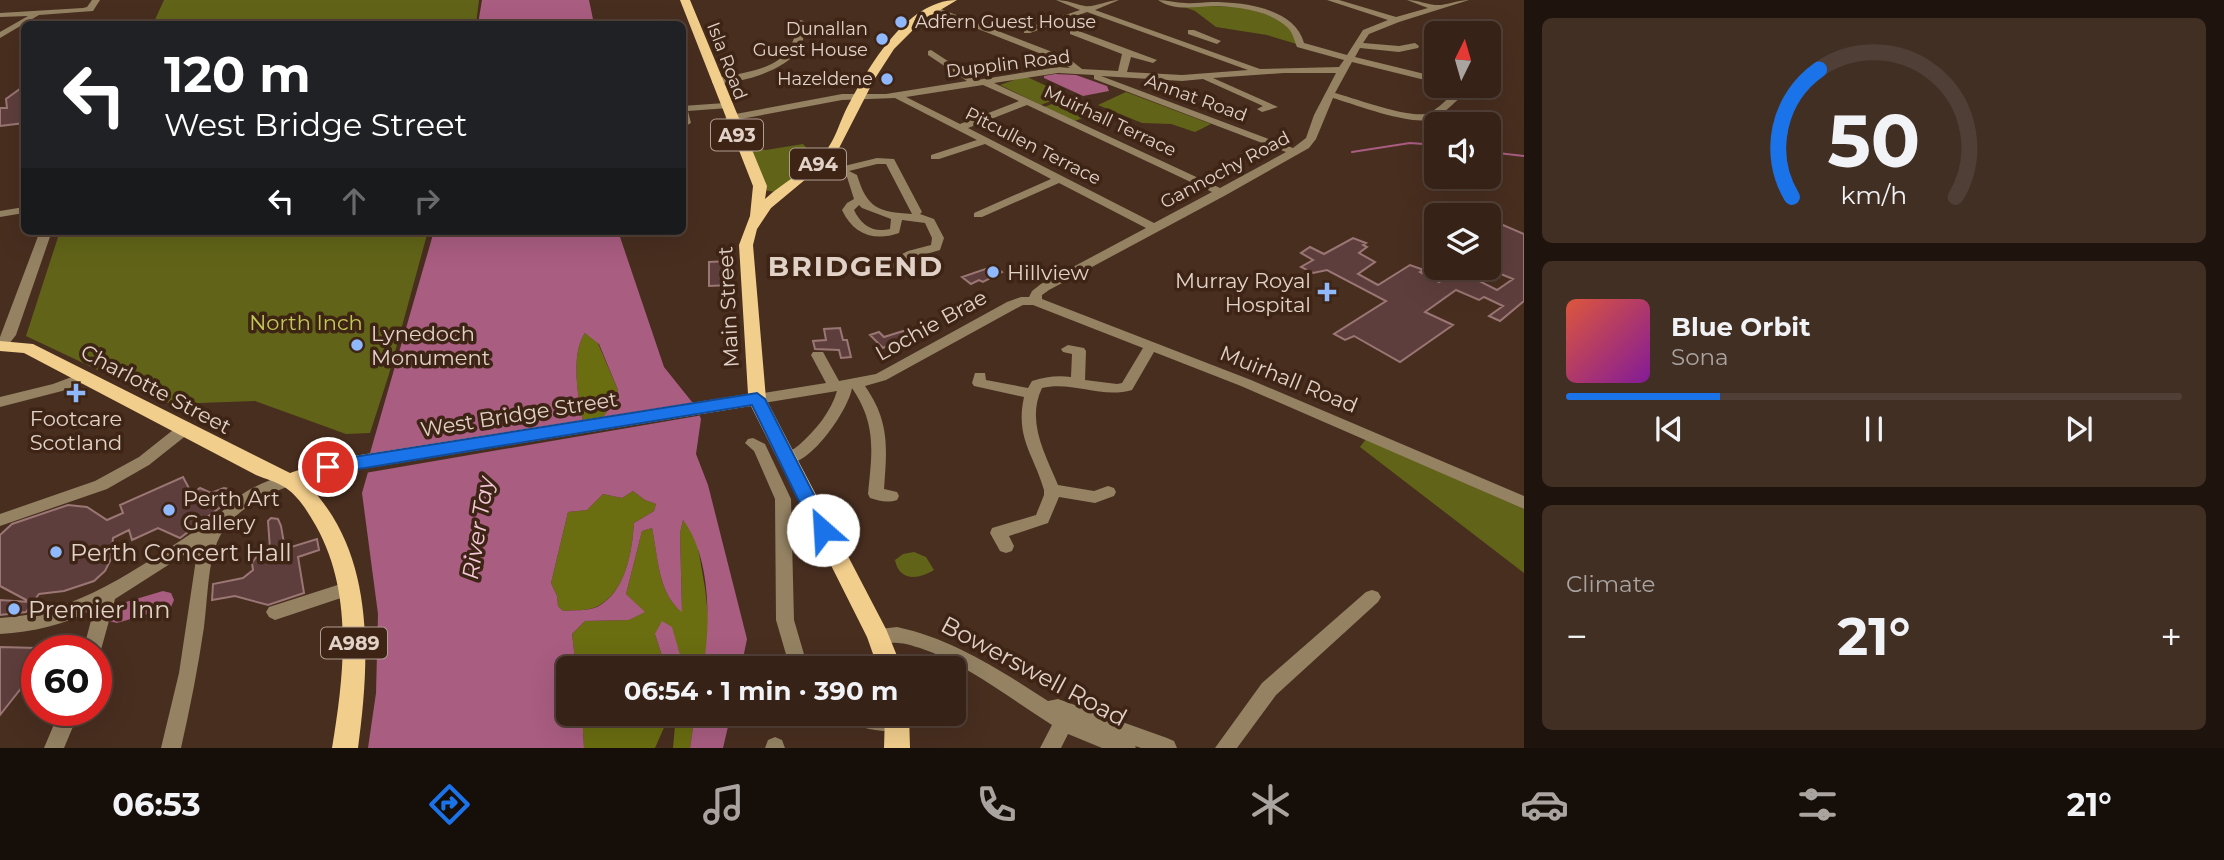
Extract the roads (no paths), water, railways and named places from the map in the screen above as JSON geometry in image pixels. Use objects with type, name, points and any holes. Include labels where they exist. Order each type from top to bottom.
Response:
[{"type":"main road","name":"Isla Road","points":[[685,0],[715,81],[760,186],[755,214]]},
{"type":"main road","name":"A94","points":[[755,214],[832,151],[859,97],[892,44],[914,22],[933,8],[951,0]]},
{"type":"main road","name":"Main Street","points":[[755,214],[747,233],[746,250],[757,399]]},
{"type":"main road","name":"Charlotte Street","points":[[0,346],[27,348],[183,430],[263,470],[290,480]]},
{"type":"main road","name":"West Bridge Street","points":[[290,480],[328,467],[757,399]]},
{"type":"main road","points":[[757,399],[878,636],[886,656]]},
{"type":"main road","name":"A989","points":[[290,480],[326,523],[335,540],[350,588],[356,659],[345,748]]},
{"type":"main road","points":[[897,726],[897,748]]},
{"type":"street","points":[[1060,0],[1260,72]]},
{"type":"street","points":[[1027,30],[1115,0]]},
{"type":"street","points":[[1162,0],[1195,11]]},
{"type":"street","points":[[1331,0],[1396,20]]},
{"type":"street","points":[[1411,0],[1436,8]]},
{"type":"street","name":"Gannochy Road","points":[[1035,301],[1036,294],[1045,287],[1305,146],[1311,139],[1345,65],[1369,30],[1465,0]]},
{"type":"street","points":[[0,15],[36,15],[83,10],[94,3]]},
{"type":"street","points":[[1179,5],[1223,5],[1269,14],[1287,21],[1297,32],[1300,45],[1345,65],[1390,67],[1424,76]]},
{"type":"street","name":"Annat Road","points":[[933,8],[1065,60],[1083,71],[1146,97],[1294,152]]},
{"type":"street","points":[[25,21],[36,15]]},
{"type":"street","points":[[715,81],[762,71],[785,60],[798,48],[803,35],[801,22]]},
{"type":"street","points":[[0,35],[21,23]]},
{"type":"street","points":[[1073,32],[1153,60]]},
{"type":"street","points":[[1178,42],[1196,34],[1217,41]]},
{"type":"street","points":[[1357,45],[1399,49],[1415,46]]},
{"type":"street","points":[[1122,75],[1127,52]]},
{"type":"street","name":"Muirhall Terrace","points":[[931,53],[978,82],[1222,193]]},
{"type":"street","name":"Dupplin Road","points":[[686,109],[728,112],[842,97],[896,95],[1058,70],[1203,77],[1345,65]]},
{"type":"street","name":"Dupplin Road","points":[[1203,77],[1273,107],[1262,109]]},
{"type":"street","points":[[1330,94],[1402,114],[1425,117],[1431,116],[1453,98]]},
{"type":"street","name":"Pitcullen Terrace","points":[[896,95],[1155,228]]},
{"type":"street","points":[[958,128],[1026,102]]},
{"type":"street","points":[[919,122],[936,116]]},
{"type":"street","points":[[935,158],[985,141]]},
{"type":"street","points":[[840,170],[890,162],[916,212]]},
{"type":"street","points":[[816,166],[852,175],[860,201],[877,212],[897,218],[928,219],[938,238],[938,244],[885,268]]},
{"type":"street","points":[[978,215],[1059,179]]},
{"type":"street","points":[[860,201],[851,205],[848,210],[854,222],[863,230],[891,233],[895,231],[897,218]]},
{"type":"street","points":[[0,214],[21,210]]},
{"type":"street","points":[[0,346],[9,335],[45,235]]},
{"type":"street","name":"Lochie Brae","points":[[757,399],[881,377],[1018,302],[1035,301]]},
{"type":"street","name":"Muirhall Road","points":[[1035,301],[1354,429],[1524,503]]},
{"type":"street","points":[[1006,546],[999,533],[1042,519],[1051,502],[1052,490],[1034,448],[1029,407],[1031,394],[1037,384],[1051,380],[1078,381],[1112,389],[1127,387],[1151,346]]},
{"type":"street","points":[[1068,349],[1079,351],[1078,381]]},
{"type":"street","points":[[825,361],[876,418],[880,430],[876,494],[891,496]]},
{"type":"street","points":[[980,376],[979,383],[1031,394]]},
{"type":"street","points":[[0,401],[57,388],[85,377]]},
{"type":"street","points":[[789,459],[799,456],[838,409],[846,385]]},
{"type":"street","points":[[0,520],[84,493],[144,461],[183,430]]},
{"type":"street","points":[[753,443],[760,448],[783,499],[785,620],[796,656]]},
{"type":"street","points":[[172,748],[188,673],[202,563],[213,533],[228,514],[256,491],[290,480]]},
{"type":"street","points":[[1052,490],[1095,498],[1108,492]]},
{"type":"street","points":[[0,626],[18,627],[57,618],[108,592],[206,533],[213,533]]},
{"type":"street","points":[[275,612],[350,588]]},
{"type":"street","points":[[96,635],[108,592]]},
{"type":"street","points":[[1224,748],[1269,690],[1372,597]]},
{"type":"street","name":"Bowerswell Road","points":[[878,636],[891,632],[905,635],[955,655],[1055,716],[1126,748]]},
{"type":"street","points":[[1050,748],[1055,716],[1051,707],[1167,748]]},
{"type":"street","points":[[54,748],[63,726]]},
{"type":"water","points":[[482,0],[589,0],[593,21],[478,21]]},
{"type":"water","points":[[1055,74],[1076,75],[1107,86],[1109,91],[1083,96],[1044,78]]},
{"type":"water","name":"River Tay","points":[[433,235],[619,235],[664,367],[696,407],[701,419],[696,454],[708,485],[747,639],[743,656],[705,656],[708,612],[704,572],[699,552],[683,520],[680,533],[682,612],[668,595],[664,585],[652,528],[642,531],[626,594],[645,612],[629,620],[585,621],[572,634],[575,656],[556,656],[556,726],[583,726],[584,748],[368,748],[376,693],[378,614],[362,493],[368,472],[368,460]],"holes":[[[585,333],[599,344],[618,390],[615,400],[599,423],[584,425],[577,365],[580,342]],[[633,491],[656,504],[654,511],[634,523],[626,570],[615,592],[597,607],[563,611],[558,606],[551,583],[568,512],[587,510],[603,494],[622,498]]]},
{"type":"water","points":[[662,621],[672,627],[680,656],[662,656],[655,634]]},
{"type":"water","points":[[693,726],[728,726],[723,748],[690,748]]},
{"type":"waterway","points":[[1352,152],[1410,143],[1424,144]]},
{"type":"waterway","points":[[1501,153],[1524,156]]},
{"type":"waterway","points":[[117,614],[163,600]]},
{"type":"place","name":"Adfern Guest House","points":[[901,22]]},
{"type":"place","name":"Dunallan Guest House","points":[[882,39]]},
{"type":"place","name":"Hazeldene","points":[[887,79]]},
{"type":"place","name":"Hillview","points":[[993,272]]},
{"type":"place","name":"Murray Royal Hospital","points":[[1327,292]]},
{"type":"place","name":"Lynedoch Monument","points":[[357,345]]},
{"type":"place","name":"Footcare Scotland","points":[[76,393]]},
{"type":"place","name":"Perth Art Gallery","points":[[169,510]]},
{"type":"place","name":"Perth Concert Hall","points":[[56,552]]},
{"type":"place","name":"Premier Inn","points":[[14,609]]},
{"type":"district","name":"BRIDGEND","points":[[856,266]]},
{"type":"park label","name":"North Inch","points":[[306,322]]}]
